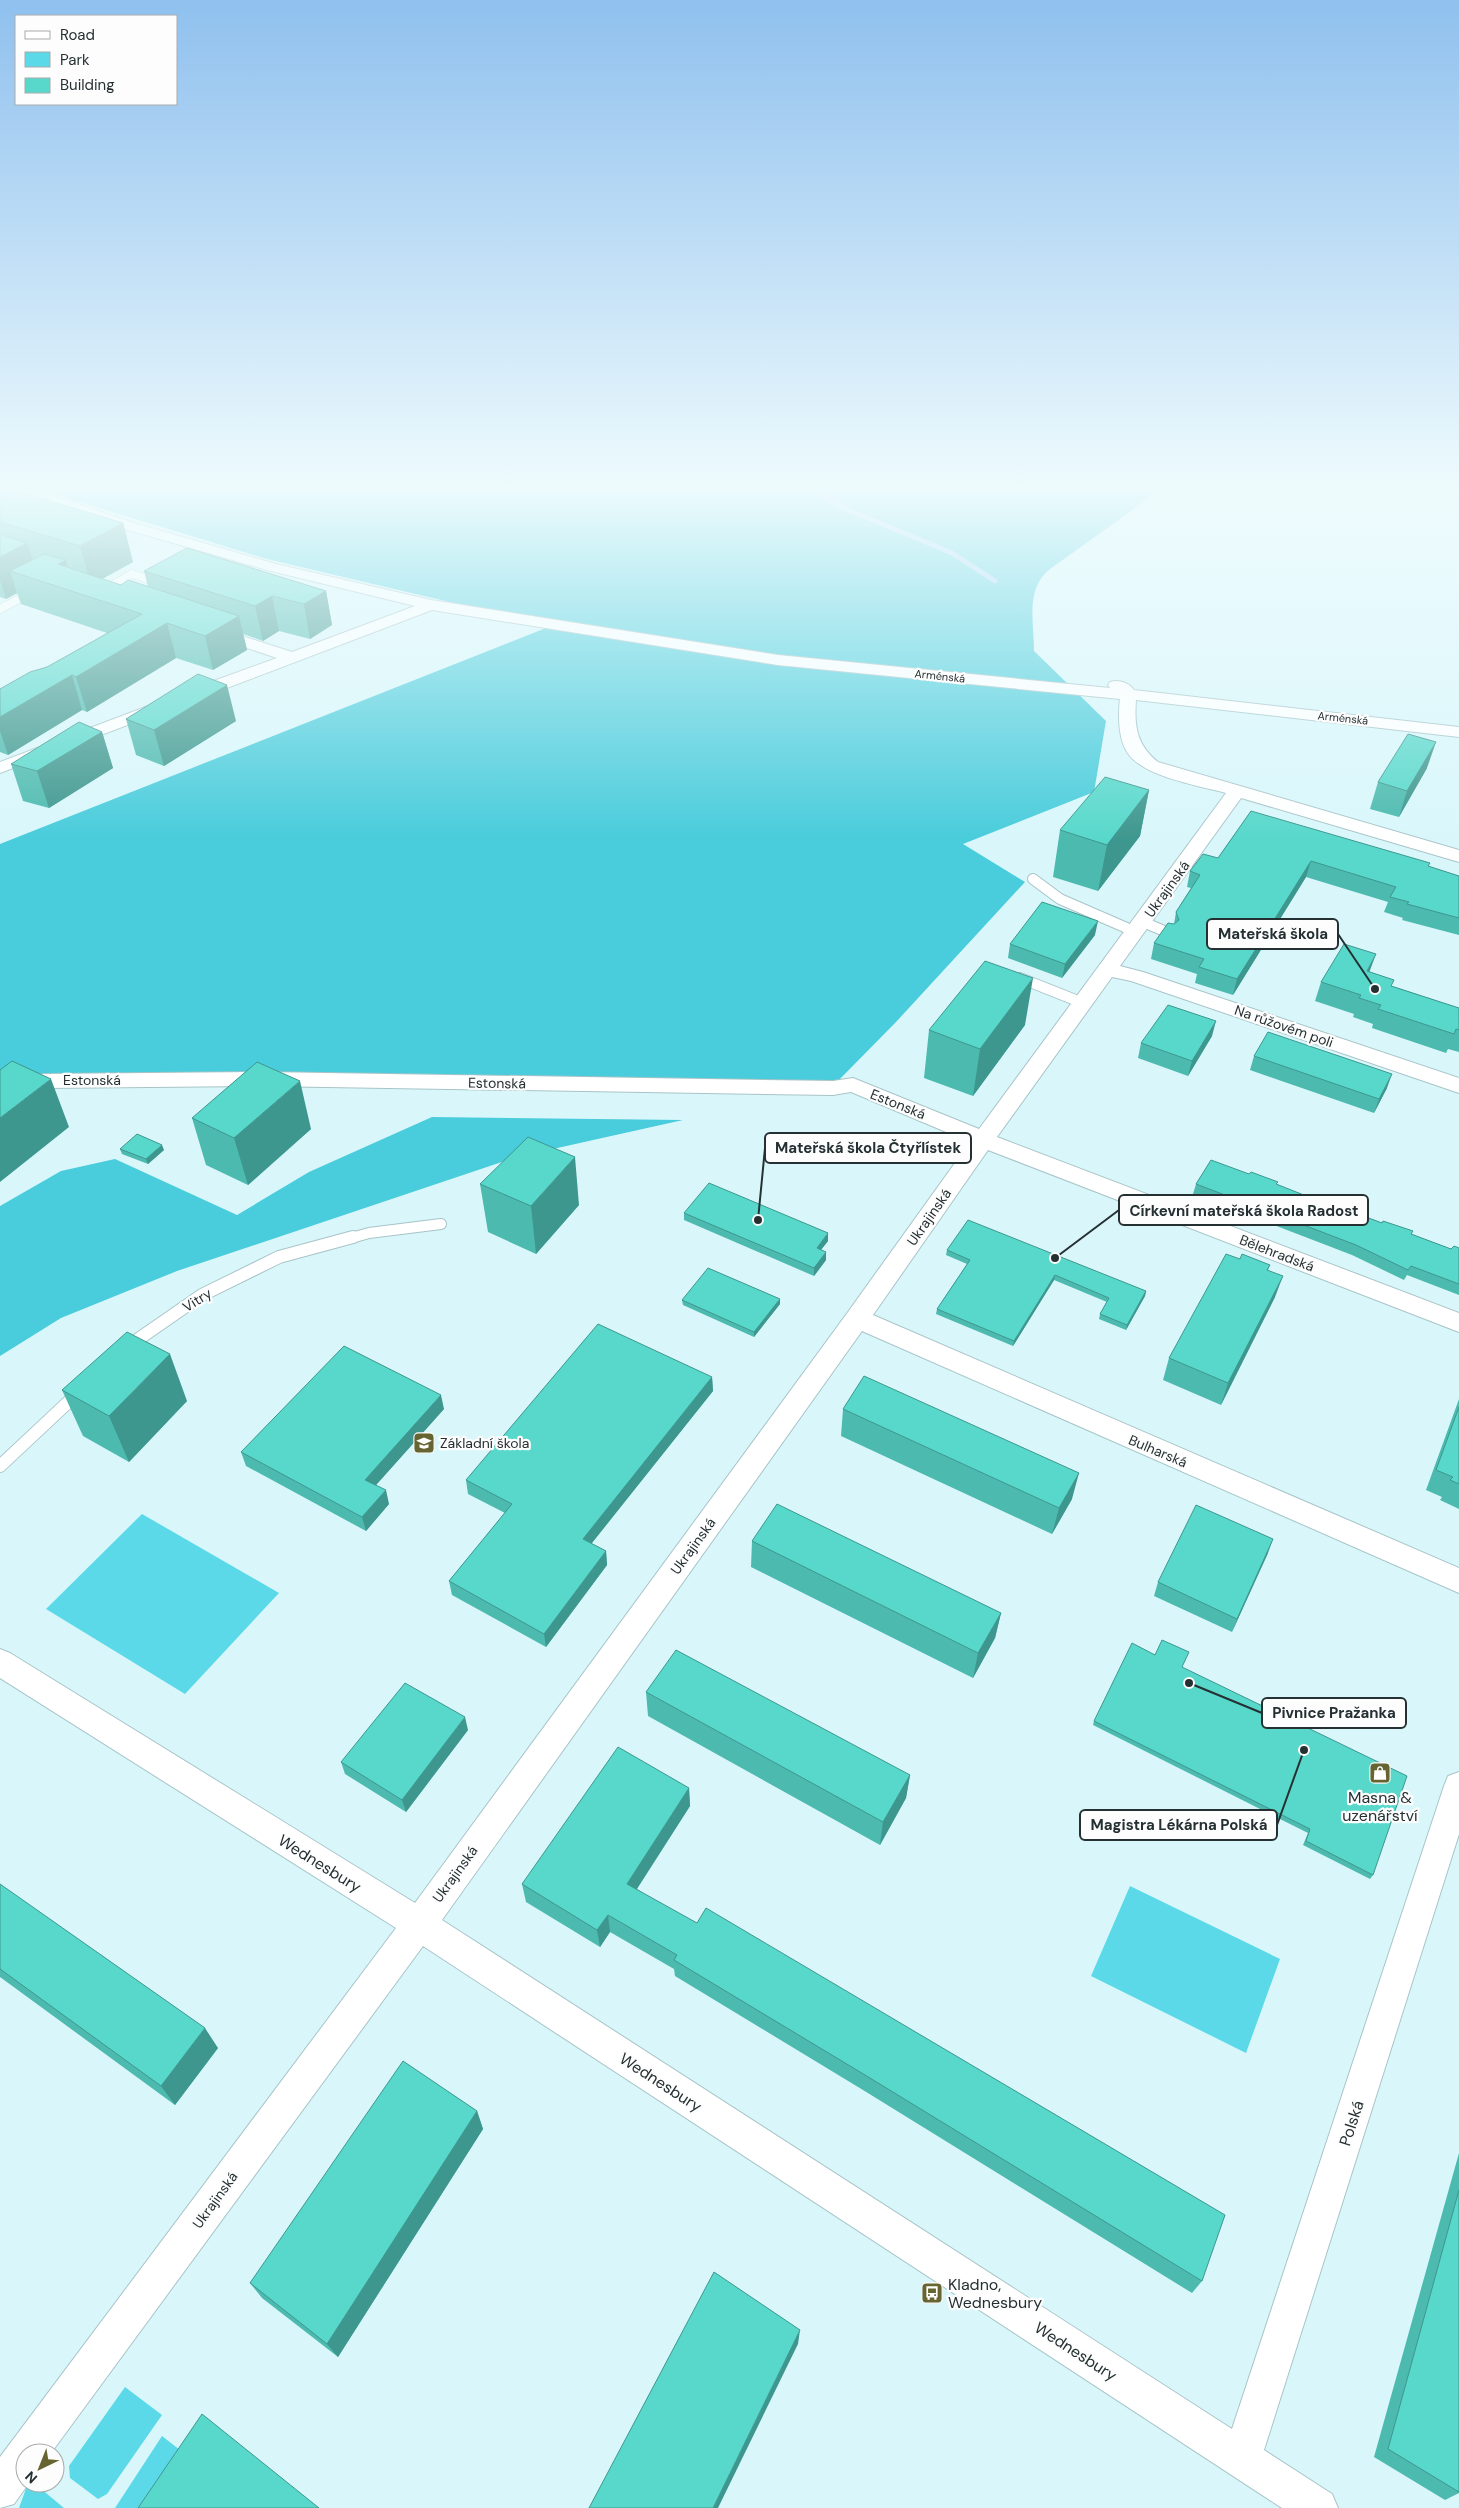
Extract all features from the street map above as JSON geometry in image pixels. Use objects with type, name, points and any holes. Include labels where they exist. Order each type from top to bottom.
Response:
[{"type":"street","points":[[0,768],[428,606]]},
{"type":"street","name":"Arménská","points":[[438,606],[778,660],[897,671],[1125,708],[1140,701],[1163,698],[1420,726],[1459,732]]},
{"type":"street","points":[[199,627],[291,657]]},
{"type":"street","points":[[854,668],[942,668],[1108,682],[1213,693],[1420,726]]},
{"type":"street","points":[[1108,682],[1126,690],[1125,708],[1136,753],[1152,766],[1459,856]]},
{"type":"street","name":"Arménská","points":[[1125,708],[1144,690],[1318,710]]},
{"type":"street","name":"Ukrajinská","points":[[35,2443],[419,1924],[857,1319],[983,1140],[1237,791]]},
{"type":"street","name":"Na růžovém poli","points":[[1107,970],[1136,976],[1459,1086]]},
{"type":"street","name":"Estonská","points":[[0,1085],[44,1081],[264,1079],[833,1088],[853,1085],[983,1140]]},
{"type":"street","name":"Bělehradská","points":[[983,1140],[1459,1323]]},
{"type":"street","name":"Bulharská","points":[[857,1319],[1459,1582]]},
{"type":"street","name":"Wednesbury","points":[[0,1662],[419,1924],[1318,2508]]},
{"type":"street","name":"Polská","points":[[1242,2459],[1459,1786]]},
{"type":"street","points":[[0,2490],[15,2470]]},
{"type":"lane","points":[[1033,879],[1060,899],[1139,927],[1169,933]]},
{"type":"lane","points":[[1007,973],[1083,1003]]},
{"type":"lane","name":"Vitry","points":[[119,1354],[202,1295],[279,1257],[369,1233],[441,1224]]},
{"type":"lane","points":[[0,1466],[90,1382]]},
{"type":"green space","points":[[142,1514],[279,1593],[185,1694],[46,1609]]},
{"type":"green space","points":[[1130,1886],[1280,1959],[1246,2053],[1091,1976]]},
{"type":"green space","points":[[125,2387],[162,2415],[107,2494],[98,2499],[70,2478],[69,2466]]},
{"type":"green space","points":[[162,2436],[180,2450],[142,2508],[115,2508]]},
{"type":"green space","points":[[24,2493],[46,2493],[64,2508],[19,2508]]},
{"type":"shaded area","points":[[466,606],[1033,606],[1034,651],[1106,721],[1094,792],[963,844],[1025,882],[896,1022],[834,1085],[0,1079],[0,844],[551,626]]},
{"type":"shaded area","points":[[432,1117],[683,1120],[517,1157],[177,1271],[61,1318],[0,1356],[0,1206],[61,1171],[115,1159],[237,1215],[309,1172]]},
{"type":"building","points":[[118,606],[208,606],[239,616],[205,636],[167,623],[76,677],[72,675],[0,717],[0,689],[30,672],[47,667],[142,614]]},
{"type":"building","points":[[198,674],[227,685],[154,730],[126,719]]},
{"type":"building","points":[[79,722],[102,732],[37,771],[11,764]]},
{"type":"building","points":[[1408,734],[1436,742],[1407,791],[1378,782]]},
{"type":"building","points":[[1105,777],[1149,790],[1107,845],[1060,830]]},
{"type":"building","points":[[1251,811],[1430,863],[1428,866],[1459,876],[1459,918],[1407,904],[1409,902],[1390,897],[1396,887],[1311,861],[1237,979],[1199,967],[1204,959],[1154,943],[1168,923],[1174,924],[1179,920],[1176,912],[1200,875],[1190,871],[1203,854],[1218,858]]},
{"type":"building","points":[[1042,902],[1098,921],[1065,964],[1010,944]]},
{"type":"building","points":[[1344,944],[1376,954],[1367,971],[1394,980],[1391,986],[1459,1008],[1459,1030],[1456,1029],[1454,1034],[1378,1009],[1381,1005],[1359,998],[1361,995],[1321,982]]},
{"type":"building","points":[[985,961],[1033,978],[980,1049],[929,1030]]},
{"type":"building","points":[[1168,1005],[1216,1021],[1192,1061],[1141,1043]]},
{"type":"building","points":[[1268,1032],[1392,1074],[1379,1099],[1254,1056]]},
{"type":"building","points":[[12,1061],[51,1079],[0,1118],[0,1070]]},
{"type":"building","points":[[257,1062],[300,1081],[234,1138],[192,1118]]},
{"type":"building","points":[[137,1134],[162,1145],[146,1159],[120,1149]]},
{"type":"building","points":[[528,1137],[575,1157],[531,1206],[480,1184]]},
{"type":"building","points":[[1211,1160],[1278,1182],[1276,1184],[1314,1199],[1316,1196],[1330,1201],[1343,1206],[1342,1208],[1382,1223],[1383,1221],[1413,1231],[1411,1234],[1451,1249],[1454,1246],[1459,1248],[1459,1284],[1411,1266],[1408,1270],[1356,1245],[1196,1184]]},
{"type":"building","points":[[709,1183],[828,1233],[817,1248],[826,1252],[814,1268],[684,1213]]},
{"type":"building","points":[[968,1220],[1146,1291],[1127,1325],[1100,1314],[1109,1298],[1055,1275],[1014,1341],[937,1309],[970,1260],[947,1250]]},
{"type":"building","points":[[1226,1254],[1240,1259],[1242,1254],[1270,1265],[1267,1270],[1283,1276],[1228,1383],[1169,1358]]},
{"type":"building","points":[[708,1268],[780,1299],[754,1332],[682,1300]]},
{"type":"building","points":[[598,1324],[712,1377],[583,1539],[606,1551],[544,1634],[449,1581],[512,1504],[466,1480]]},
{"type":"building","points":[[127,1332],[170,1354],[109,1416],[62,1390]]},
{"type":"building","points":[[344,1346],[441,1395],[365,1480],[386,1490],[362,1517],[241,1452]]},
{"type":"building","points":[[864,1376],[1079,1473],[1059,1508],[843,1409]]},
{"type":"building","points":[[1459,1407],[1459,1484],[1450,1480],[1453,1477],[1436,1470]]},
{"type":"building","points":[[777,1504],[1001,1613],[978,1653],[752,1541]]},
{"type":"building","points":[[1196,1505],[1273,1539],[1237,1619],[1158,1582]]},
{"type":"building","points":[[1162,1640],[1189,1652],[1182,1667],[1407,1776],[1373,1875],[1306,1841],[1310,1829],[1094,1721],[1132,1643],[1155,1655]]},
{"type":"building","points":[[676,1650],[910,1775],[883,1822],[646,1692]]},
{"type":"building","points":[[405,1683],[465,1717],[402,1800],[341,1762]]},
{"type":"building","points":[[618,1747],[689,1788],[627,1884],[697,1923],[706,1908],[1225,2215],[1202,2281],[674,1960],[677,1955],[608,1915],[597,1930],[522,1884]]},
{"type":"building","points":[[0,1884],[205,2028],[161,2086],[0,1969]]},
{"type":"building","points":[[403,2061],[477,2111],[327,2344],[250,2283]]},
{"type":"building","points":[[1459,2190],[1459,2492],[1388,2449]]},
{"type":"building","points":[[714,2272],[800,2330],[713,2508],[589,2508]]},
{"type":"building","points":[[202,2414],[319,2508],[138,2508]]},
{"type":"place","name":"Mateřská škola","points":[[1375,989]]},
{"type":"place","name":"Mateřská škola Čtyřlístek","points":[[758,1220]]},
{"type":"place","name":"Církevní mateřská škola Radost","points":[[1055,1258]]},
{"type":"place","name":"Základní škola","points":[[424,1443]]},
{"type":"place","name":"Pivnice Pražanka","points":[[1189,1683]]},
{"type":"place","name":"Magistra Lékárna Polská","points":[[1304,1750]]},
{"type":"place","name":"Masna & uzenářství","points":[[1380,1773]]},
{"type":"place","name":"Kladno, Wednesbury","points":[[932,2293]]}]
